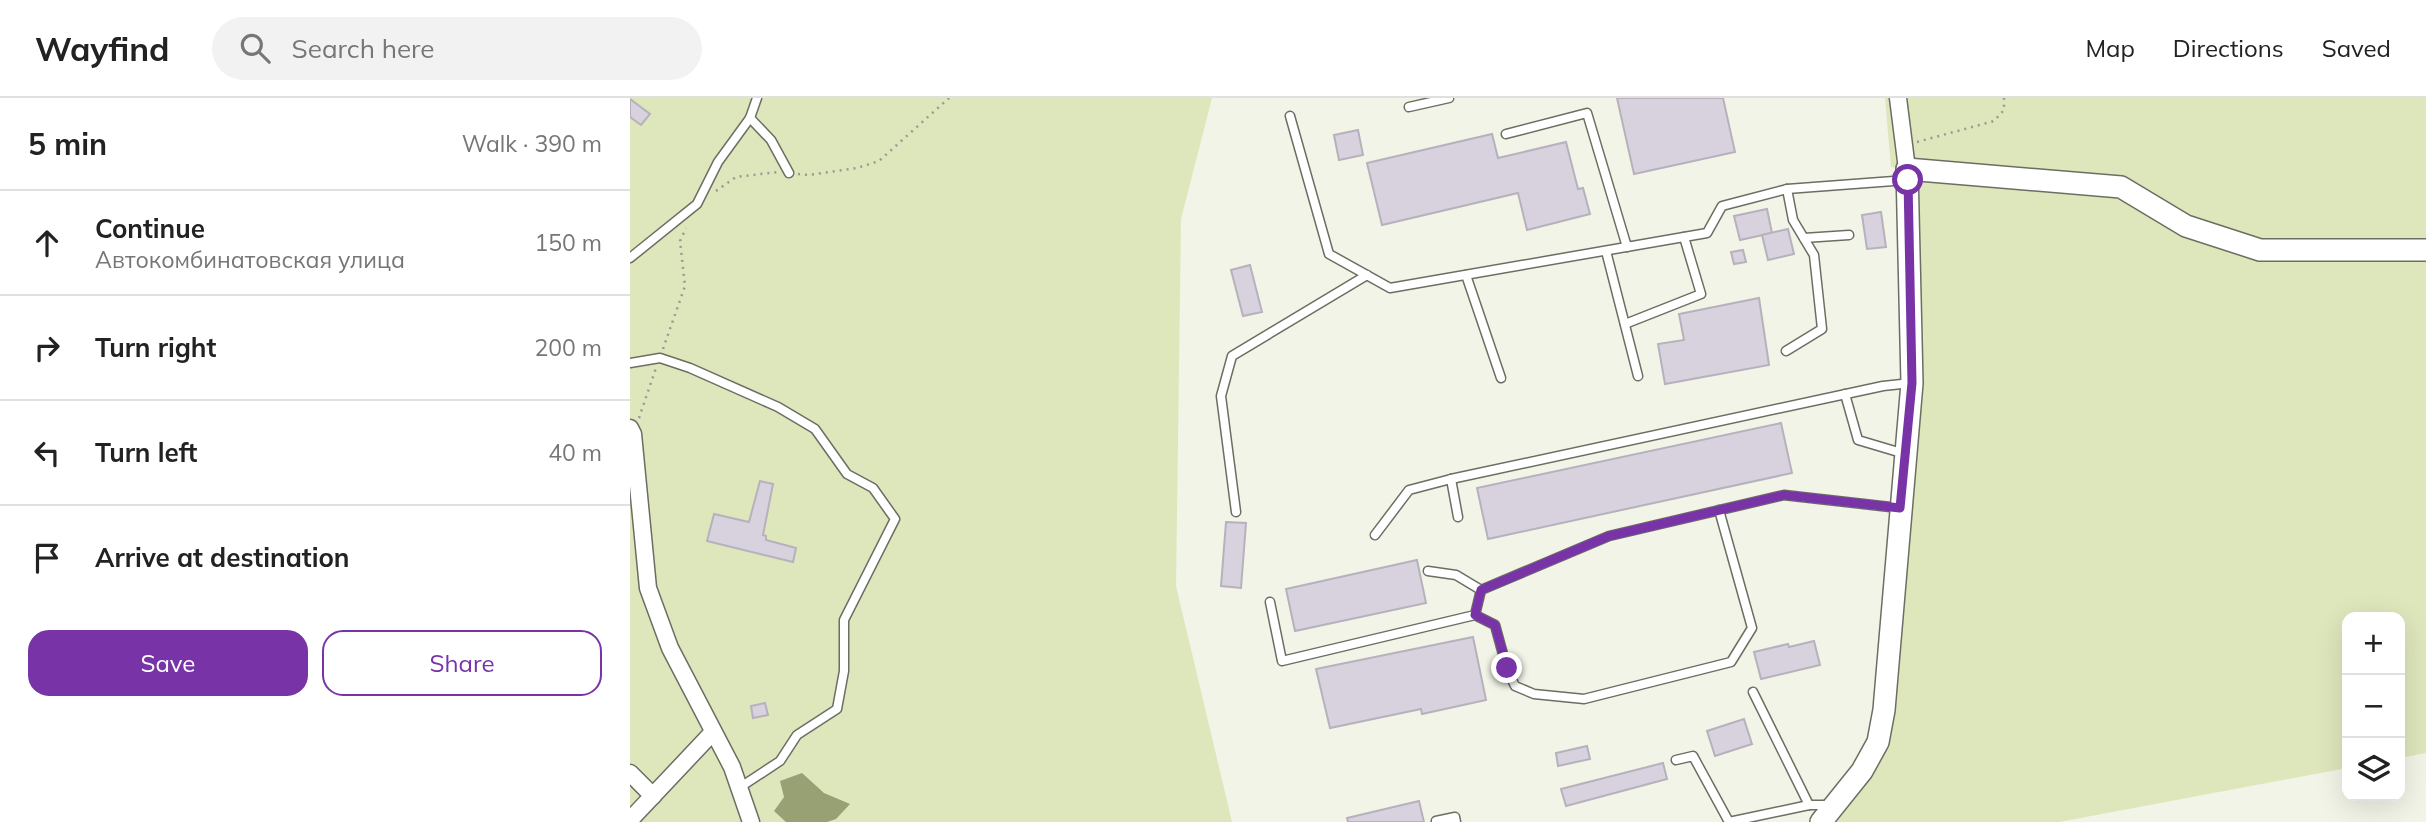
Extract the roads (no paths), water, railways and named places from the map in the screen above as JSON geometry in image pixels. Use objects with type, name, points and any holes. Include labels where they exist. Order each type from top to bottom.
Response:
[{"type":"street","points":[[1815,813],[1836,805],[1862,771],[1878,742],[1884,710],[1912,383],[1907,175],[1898,98]]},
{"type":"street","points":[[1907,175],[2121,187],[2186,226],[2260,250],[2426,250]]},
{"type":"street","points":[[632,431],[648,588],[670,648],[732,767],[751,822]]},
{"type":"street","points":[[630,820],[713,732]]},
{"type":"street","points":[[630,773],[653,796]]},
{"type":"lane","points":[[630,258],[697,204],[718,162],[750,118],[757,98]]},
{"type":"lane","points":[[1409,107],[1449,98]]},
{"type":"lane","points":[[1506,134],[1587,113],[1628,247]]},
{"type":"lane","points":[[1290,116],[1329,254],[1390,288],[1707,233],[1722,206],[1787,189],[1907,175]]},
{"type":"lane","points":[[750,118],[771,140],[789,173]]},
{"type":"lane","points":[[1786,351],[1822,329],[1814,255],[1793,220],[1787,189]]},
{"type":"lane","points":[[1804,238],[1849,235]]},
{"type":"lane","points":[[1625,324],[1701,294],[1684,237]]},
{"type":"lane","points":[[1606,251],[1638,376]]},
{"type":"lane","points":[[1236,512],[1221,396],[1232,356],[1367,275]]},
{"type":"lane","points":[[1466,275],[1501,378]]},
{"type":"lane","points":[[630,363],[660,358],[690,368],[778,407],[815,429],[847,474],[873,488],[895,519],[844,620],[844,671],[837,709],[797,735],[780,761],[739,788]]},
{"type":"lane","points":[[1375,535],[1409,490],[1845,394],[1912,383]]},
{"type":"lane","points":[[1845,394],[1858,440],[1905,454]]},
{"type":"lane","points":[[1451,479],[1458,517]]},
{"type":"lane","points":[[1481,590],[1609,536],[1784,495],[1900,508]]},
{"type":"lane","points":[[1270,602],[1282,661],[1475,615],[1495,625],[1515,686],[1534,694],[1584,699],[1731,662],[1752,628],[1719,510]]},
{"type":"lane","points":[[1428,571],[1456,575],[1481,590]]},
{"type":"lane","points":[[1475,615],[1481,590]]},
{"type":"lane","points":[[1676,760],[1693,756],[1729,822],[1815,813],[1753,692]]},
{"type":"lane","points":[[1436,821],[1455,817],[1456,822]]}]
